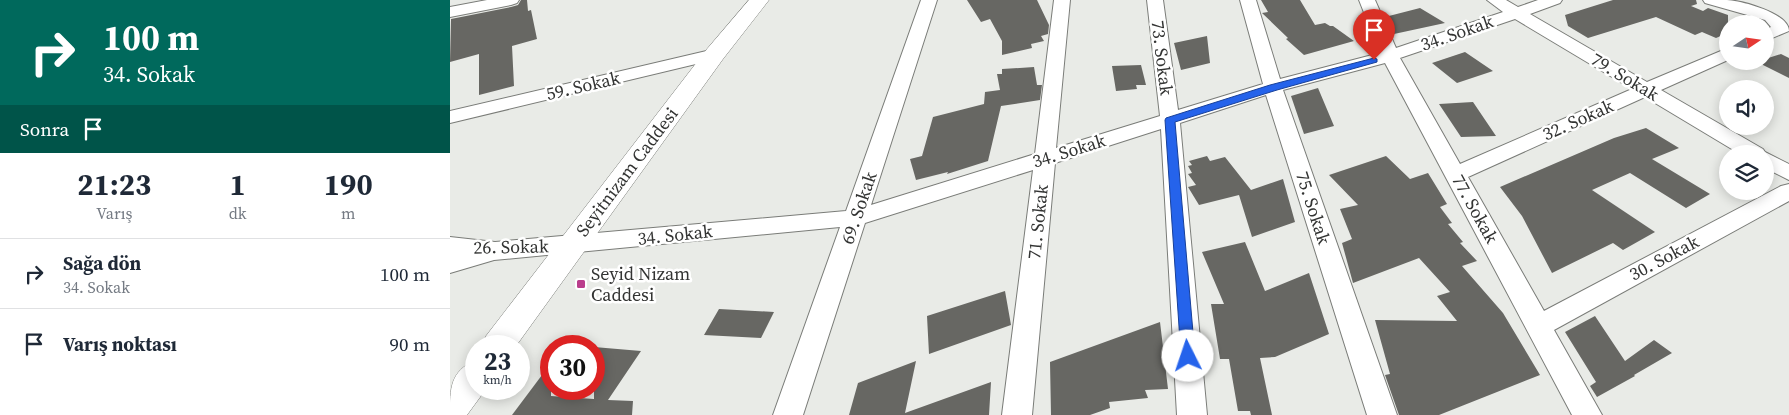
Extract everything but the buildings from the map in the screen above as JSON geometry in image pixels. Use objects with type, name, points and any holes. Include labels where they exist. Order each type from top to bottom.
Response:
[{"type":"street","points":[[450,12],[511,0]]},
{"type":"street","name":"Seyitnizam Caddesi","points":[[506,335],[715,54],[759,0]]},
{"type":"street","name":"69. Sokak","points":[[788,415],[928,0]]},
{"type":"street","name":"71. Sokak","points":[[1017,415],[1062,0]]},
{"type":"street","name":"73. Sokak","points":[[1155,0],[1170,120],[1192,415]]},
{"type":"street","name":"75. Sokak","points":[[1248,0],[1274,88],[1382,415]]},
{"type":"street","name":"77. Sokak","points":[[1367,0],[1390,56],[1587,415]]},
{"type":"street","name":"79. Sokak","points":[[1495,0],[1741,145]]},
{"type":"street","name":"34. Sokak","points":[[573,245],[856,218],[1274,88],[1390,56],[1554,0]]},
{"type":"street","points":[[1711,0],[1761,15]]},
{"type":"street","points":[[1774,21],[1782,29],[1774,32]]},
{"type":"street","name":"59. Sokak","points":[[450,117],[715,54]]},
{"type":"street","name":"32. Sokak","points":[[1456,174],[1719,57]]},
{"type":"street","points":[[1774,164],[1789,173]]},
{"type":"street","name":"30. Sokak","points":[[1539,326],[1789,191]]},
{"type":"street","name":"26. Sokak","points":[[450,246],[495,251],[573,245]]},
{"type":"street","points":[[450,264],[495,251]]},
{"type":"street","points":[[450,410],[465,390]]},
{"type":"place","name":"Seyid Nizam Caddesi","points":[[581,284]]},
{"type":"route","points":[[1188,356],[1170,120],[1374,60]]}]
